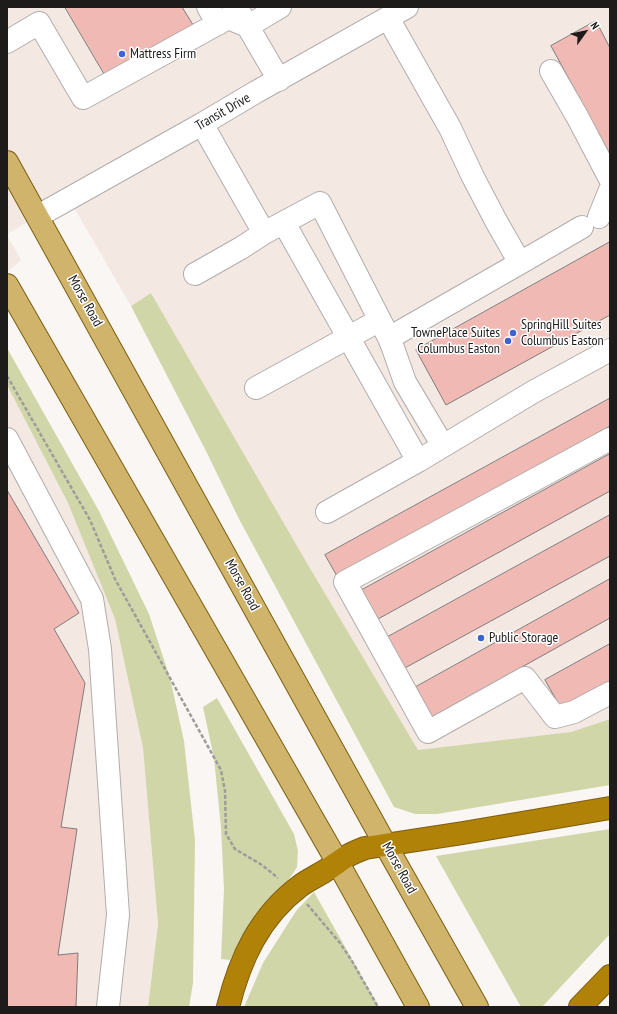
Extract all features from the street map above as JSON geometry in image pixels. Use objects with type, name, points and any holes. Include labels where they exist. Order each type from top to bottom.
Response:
[{"type":"highway","points":[[228,1007],[233,987],[244,959],[254,937],[268,917],[283,900],[301,885],[351,854],[365,848],[385,844],[463,833],[610,808]]},
{"type":"highway","points":[[580,1007],[610,976]]},
{"type":"main road","name":"Morse Road","points":[[7,162],[477,1007]]},
{"type":"main road","points":[[7,285],[338,863],[418,1007]]},
{"type":"street","points":[[237,7],[279,80]]},
{"type":"street","points":[[248,26],[280,7]]},
{"type":"street","name":"Transit Drive","points":[[38,216],[407,7]]},
{"type":"street","points":[[7,42],[39,23],[83,98],[213,16],[228,18],[248,26]]},
{"type":"street","points":[[388,18],[450,128],[476,184],[520,263]]},
{"type":"street","points":[[551,71],[610,179]]},
{"type":"street","points":[[202,124],[264,233]]},
{"type":"street","points":[[256,388],[348,338],[384,329],[520,263],[590,222],[610,190]]},
{"type":"street","points":[[195,274],[264,233],[320,203],[384,329],[393,348],[405,382],[443,446]]},
{"type":"street","points":[[284,222],[418,460]]},
{"type":"street","points":[[327,512],[443,446],[533,392],[610,350]]},
{"type":"street","points":[[7,439],[92,599],[100,649],[118,915],[108,1007]]},
{"type":"street","points":[[610,439],[345,582],[428,732],[525,678],[555,717],[574,712],[610,693]]},
{"type":"path","points":[[7,376],[90,520],[115,580],[221,770],[225,791],[226,834],[235,849],[262,865],[303,899],[340,943],[378,1007]]},
{"type":"shaded area","points":[[7,7],[610,7],[610,719],[571,732],[418,751],[304,558],[151,293],[131,306],[69,199],[7,234]]},
{"type":"shaded area","points":[[7,235],[21,260],[7,272]]},
{"type":"shaded area","points":[[7,385],[68,503],[115,619],[143,748],[158,924],[148,1007],[7,1007]]},
{"type":"green space","points":[[151,293],[304,558],[418,750],[571,732],[610,719],[610,785],[437,814],[415,814],[394,807],[239,519],[207,453],[131,306]]},
{"type":"green space","points":[[7,348],[99,511],[149,614],[170,678],[184,741],[195,840],[193,983],[189,1007],[148,1007],[158,924],[143,748],[115,619],[68,503],[7,385]]},
{"type":"green space","points":[[217,698],[294,834],[298,851],[297,867],[286,884],[261,910],[243,935],[230,960],[221,959],[224,889],[221,828],[214,758],[203,707]]},
{"type":"green space","points":[[610,829],[610,934],[542,1007],[521,1007],[436,856]]},
{"type":"green space","points":[[314,892],[379,1007],[244,1007],[263,963],[296,911]]},
{"type":"building","name":"Mattress Firm","points":[[65,7],[182,7],[195,28],[108,80]]},
{"type":"building","points":[[596,21],[610,48],[610,154],[551,46]]},
{"type":"building","name":"SpringHill Suites Columbus Easton","points":[[610,242],[610,315],[446,405],[416,350]]},
{"type":"building","points":[[609,399],[610,426],[337,576],[325,555]]},
{"type":"building","points":[[610,454],[610,491],[378,619],[362,590]]},
{"type":"building","points":[[7,490],[79,613],[54,629],[85,683],[61,827],[77,829],[58,955],[78,953],[76,1007],[7,1007]]},
{"type":"building","points":[[610,515],[610,556],[403,669],[386,638]]},
{"type":"building","points":[[610,579],[610,618],[432,717],[416,687]]},
{"type":"building","points":[[610,644],[610,684],[562,710],[545,680]]},
{"type":"place","name":"Mattress Firm","points":[[122,54]]},
{"type":"place","name":"SpringHill Suites Columbus Easton","points":[[513,333]]},
{"type":"place","name":"TownePlace Suites Columbus Easton","points":[[508,341]]},
{"type":"place","name":"Public Storage","points":[[481,638]]}]
